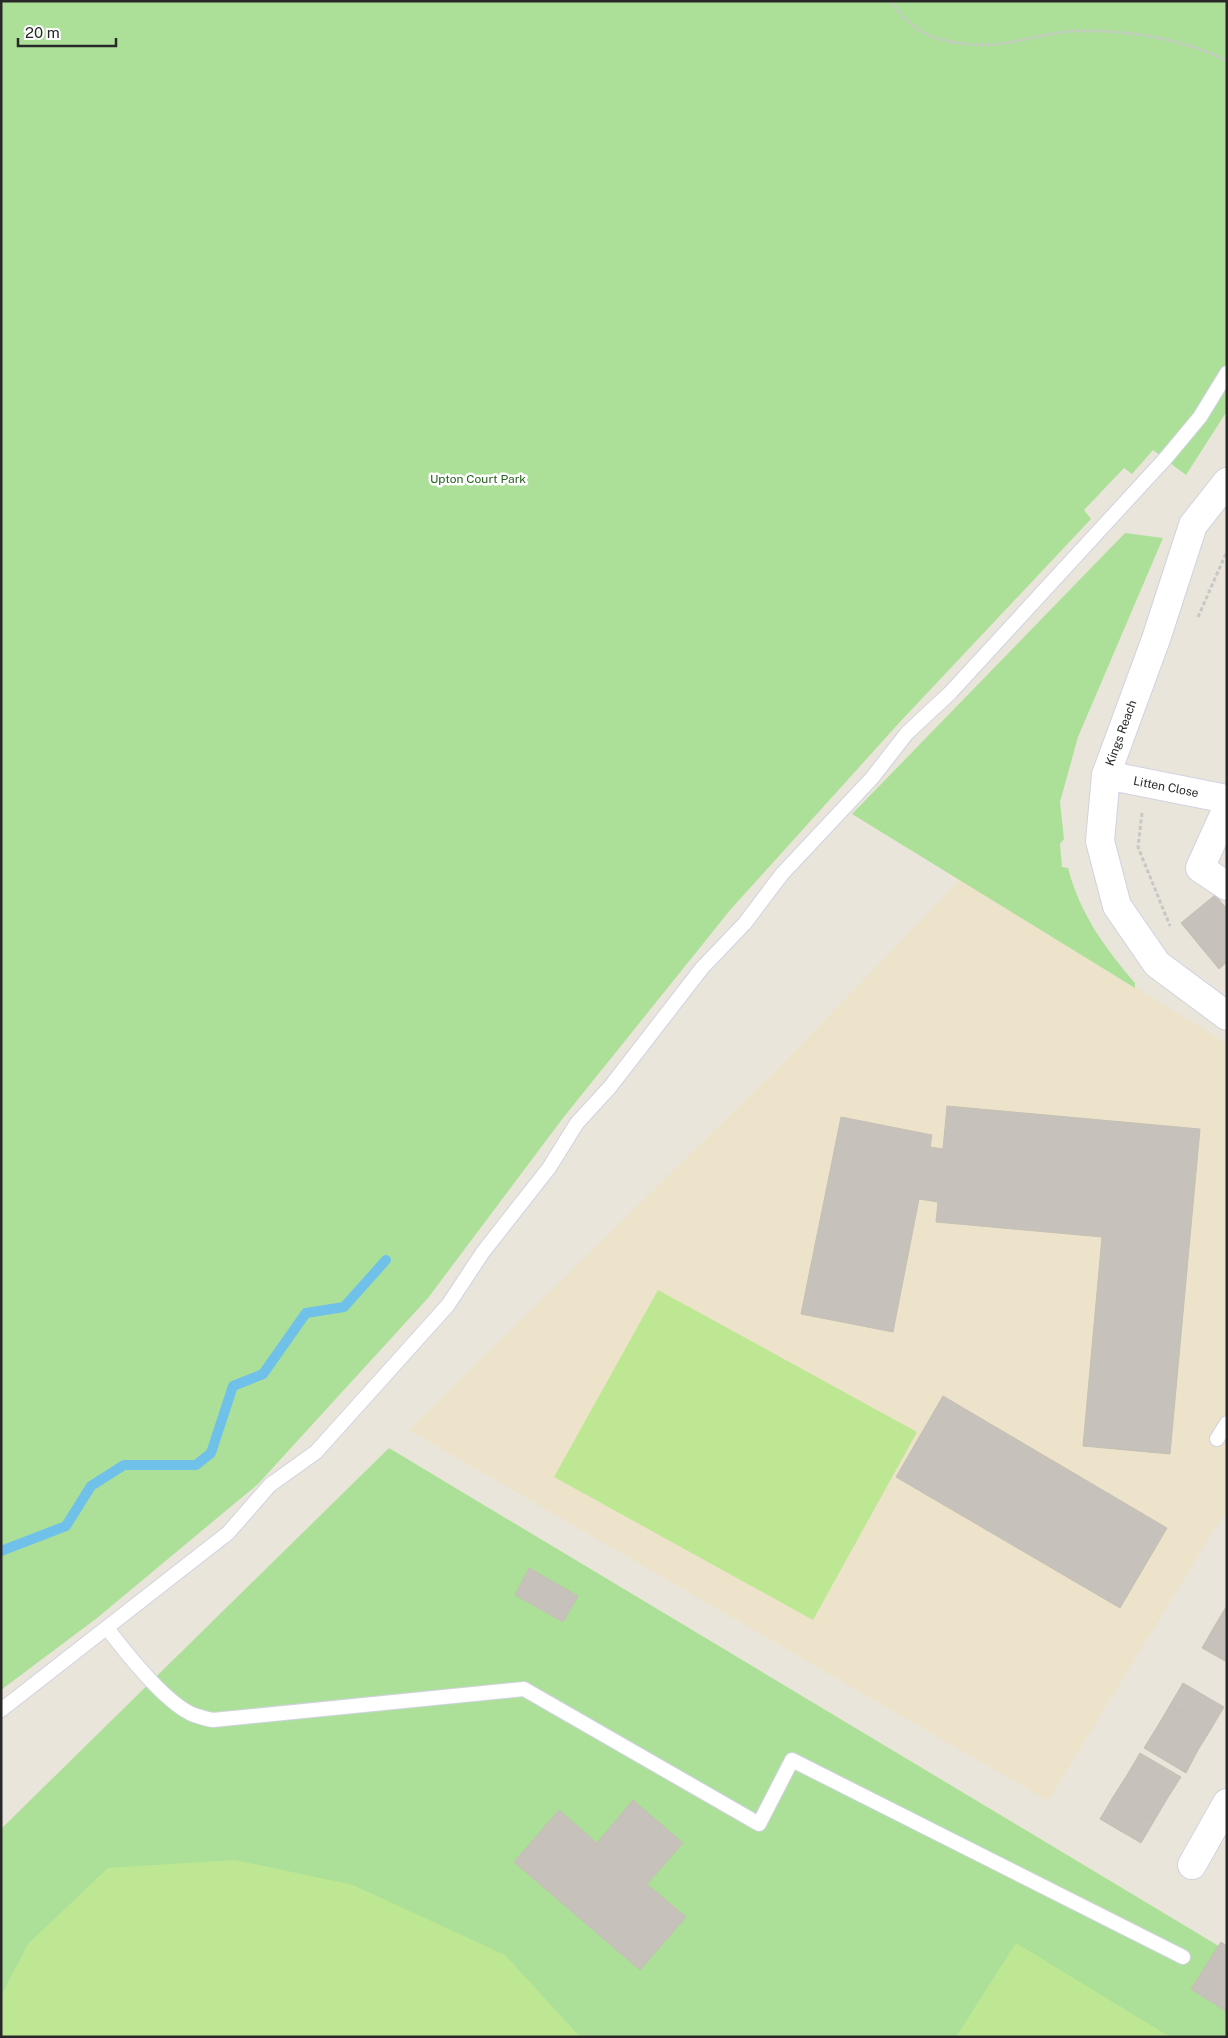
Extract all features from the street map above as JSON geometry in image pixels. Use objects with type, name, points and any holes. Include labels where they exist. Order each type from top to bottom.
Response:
[{"type":"street","name":"Kings Reach","points":[[1227,482],[1193,525],[1156,639],[1106,775],[1100,841],[1117,906],[1157,964],[1227,1016]]},
{"type":"street","name":"Litten Close","points":[[1106,775],[1227,799]]},
{"type":"street","points":[[1227,808],[1200,868],[1227,886]]},
{"type":"street","points":[[1192,1865],[1227,1803]]},
{"type":"lane","points":[[1,1710],[228,1533],[270,1485],[316,1452],[448,1305],[483,1252],[549,1168],[577,1123],[610,1087],[702,968],[744,923],[782,874],[872,778],[907,733],[950,693],[1165,459],[1200,416],[1227,373]]},
{"type":"lane","points":[[1217,1439],[1227,1423]]},
{"type":"lane","points":[[107,1628],[133,1662],[175,1702],[193,1715],[213,1720],[524,1689],[759,1824],[792,1760],[1183,1957]]},
{"type":"path","points":[[890,1],[902,16],[927,35],[966,45],[1004,43],[1037,35],[1072,31],[1111,31],[1151,37],[1189,47],[1227,61]]},
{"type":"path","points":[[1197,618],[1227,551]]},
{"type":"path","points":[[1146,782],[1138,847],[1172,933]]},
{"type":"shaded area","points":[[961,879],[1227,1044],[1227,1509],[1048,1801],[409,1430],[788,1058]]},
{"type":"green space","name":"Upton Court Park","points":[[1,1],[1227,1],[1227,411],[1186,475],[1153,450],[1132,474],[1124,468],[1084,510],[1091,519],[899,723],[731,909],[563,1118],[428,1298],[258,1484],[97,1618],[1,1690]]},
{"type":"green space","points":[[1125,533],[1163,538],[1078,737],[1060,802],[1064,839],[1060,844],[1062,867],[1068,868],[1079,900],[1095,930],[1135,983],[1135,988],[852,814]]},
{"type":"green space","points":[[658,1290],[917,1432],[813,1620],[554,1477]]},
{"type":"green space","points":[[389,1448],[1227,1951],[1227,2037],[1,2037],[1,1829]]},
{"type":"green space","points":[[235,1860],[353,1885],[505,1955],[580,2037],[1,2037],[1,1996],[28,1944],[108,1868]]},
{"type":"green space","points":[[1016,1943],[1170,2037],[956,2037]]},
{"type":"building","points":[[1215,895],[1227,909],[1227,962],[1219,969],[1181,923]]},
{"type":"building","points":[[947,1106],[1200,1129],[1170,1454],[1083,1446],[1102,1237],[936,1222],[938,1202],[919,1199],[893,1332],[801,1314],[841,1117],[932,1135],[930,1147],[943,1149]]},
{"type":"building","points":[[943,1396],[1167,1528],[1120,1608],[896,1477]]},
{"type":"building","points":[[529,1568],[578,1596],[563,1622],[515,1595]]},
{"type":"building","points":[[1227,1608],[1227,1635],[1214,1627]]},
{"type":"building","points":[[1214,1627],[1227,1635],[1227,1662],[1202,1648]]},
{"type":"building","points":[[1183,1683],[1224,1707],[1211,1729],[1170,1705]]},
{"type":"building","points":[[1170,1705],[1211,1729],[1198,1750],[1157,1727]]},
{"type":"building","points":[[1157,1727],[1198,1750],[1186,1773],[1144,1748]]},
{"type":"building","points":[[1140,1753],[1181,1777],[1167,1799],[1127,1775]]},
{"type":"building","points":[[1127,1775],[1167,1799],[1154,1821],[1113,1797]]},
{"type":"building","points":[[1113,1797],[1154,1821],[1141,1843],[1100,1819]]},
{"type":"building","points":[[633,1800],[683,1843],[647,1884],[686,1917],[640,1970],[514,1862],[559,1810],[597,1843]]},
{"type":"building","points":[[1221,1942],[1227,1946],[1227,2012],[1191,1989]]},
{"type":"waterway","points":[[1,1551],[66,1526],[91,1486],[124,1465],[196,1465],[211,1453],[233,1386],[263,1374],[306,1313],[344,1307],[386,1260]]}]
